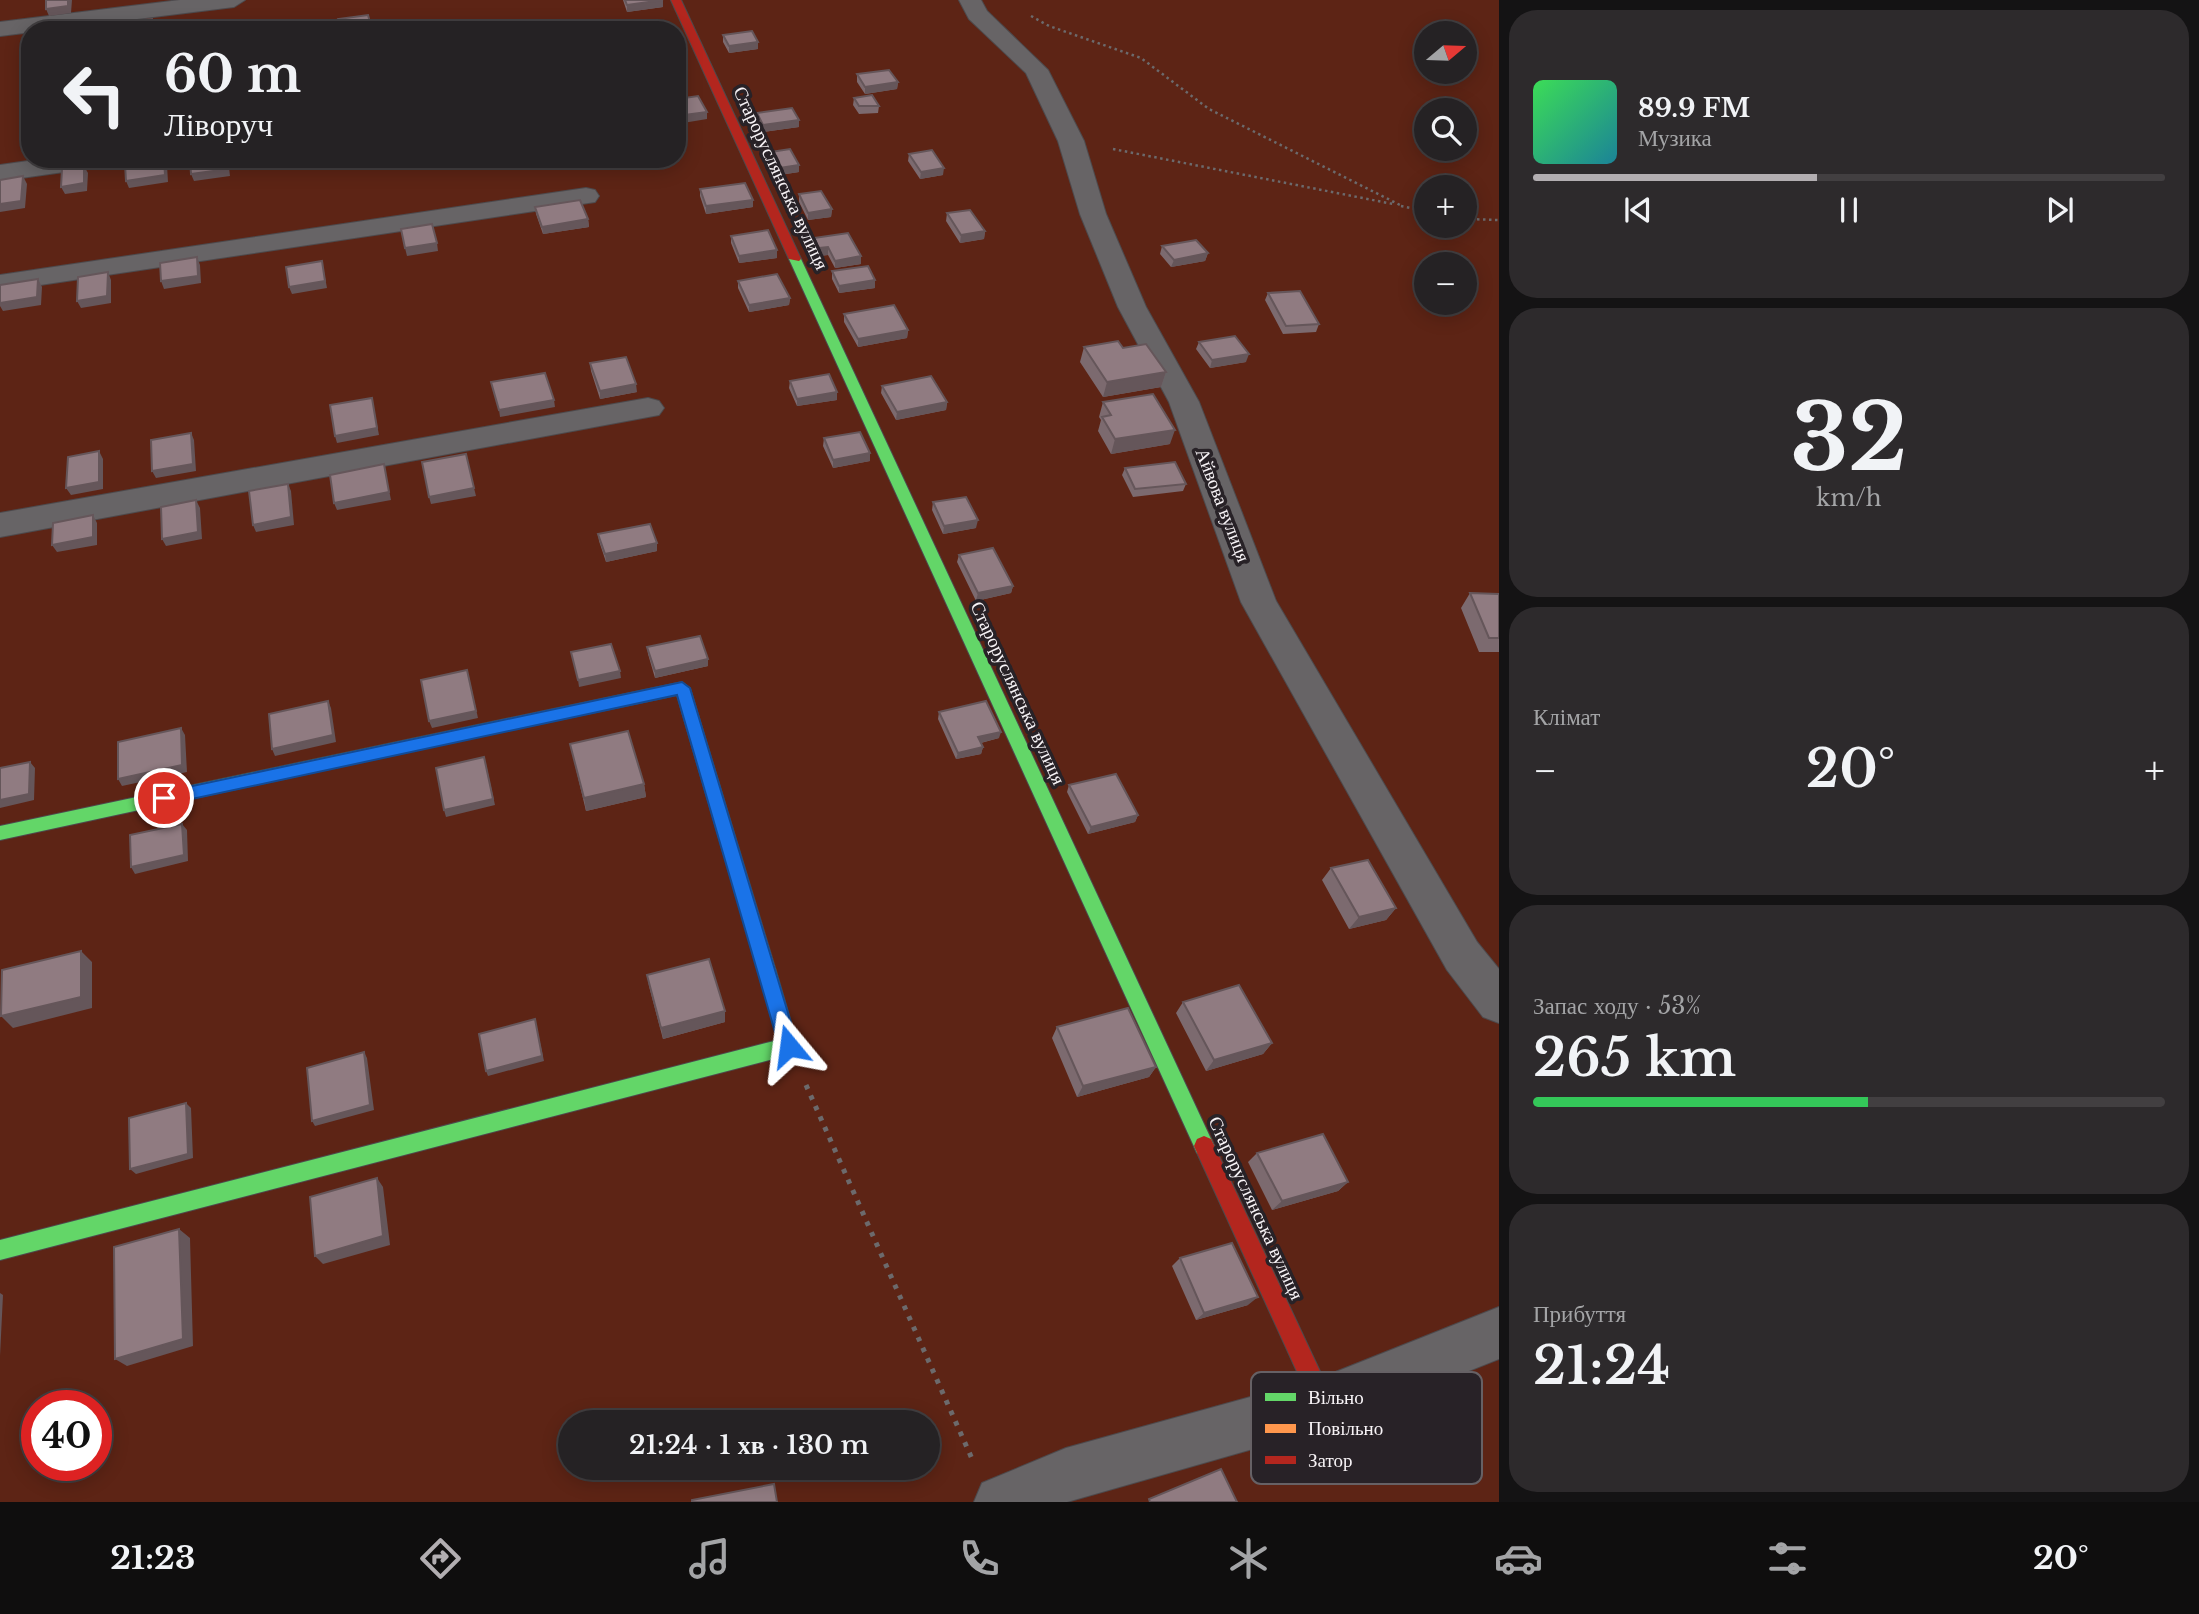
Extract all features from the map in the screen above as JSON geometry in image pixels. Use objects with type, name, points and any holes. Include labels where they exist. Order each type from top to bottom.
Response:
[{"type":"street","points":[[65,21],[234,0]]},
{"type":"street","name":"Староруслянська вулиця","points":[[676,0],[686,21]]},
{"type":"street","name":"Айвова вулиця","points":[[970,0],[977,15],[1036,70],[1071,141],[1093,215],[1132,307],[1184,402],[1259,602],[1462,956],[1499,1003]]},
{"type":"street","name":"Староруслянська вулиця","points":[[686,22],[1309,1372]]},
{"type":"street","points":[[0,29],[21,26]]},
{"type":"street","points":[[0,173],[35,168]]},
{"type":"street","points":[[0,282],[586,196]]},
{"type":"street","points":[[0,525],[648,408]]},
{"type":"street","points":[[0,833],[682,688],[789,1046],[0,1250]]},
{"type":"street","points":[[1401,1372],[1499,1333]]},
{"type":"street","points":[[988,1483],[1066,1475],[1251,1423]]},
{"type":"path","points":[[1029,15],[1049,26],[1141,58],[1209,109],[1402,206]]},
{"type":"path","points":[[1071,141],[1414,208]]},
{"type":"path","points":[[1477,219],[1499,220]]},
{"type":"path","points":[[789,1046],[988,1483]]},
{"type":"shaded area","points":[[0,0],[1499,0],[1499,1502],[0,1502]]},
{"type":"building","points":[[46,0],[68,0],[68,6],[46,9]]},
{"type":"building","points":[[625,0],[663,0],[627,5]]},
{"type":"building","points":[[368,15],[370,21],[338,21]]},
{"type":"building","points":[[752,31],[758,42],[729,46],[723,35]]},
{"type":"building","points":[[889,70],[898,82],[865,87],[857,74]]},
{"type":"building","points":[[872,95],[879,106],[859,106],[854,98]]},
{"type":"building","points":[[698,96],[707,112],[686,115],[686,98]]},
{"type":"building","points":[[792,108],[799,120],[763,125],[757,113]]},
{"type":"building","points":[[790,149],[799,165],[773,169],[764,153]]},
{"type":"building","points":[[932,150],[944,168],[921,172],[909,154]]},
{"type":"building","points":[[84,168],[84,183],[61,187],[62,169]]},
{"type":"building","points":[[125,168],[165,168],[165,175],[126,181]]},
{"type":"building","points":[[191,168],[228,168],[228,169],[191,174]]},
{"type":"building","points":[[23,176],[21,201],[0,204],[0,180]]},
{"type":"building","points":[[745,183],[753,200],[706,206],[700,189]]},
{"type":"building","points":[[821,191],[832,209],[808,213],[799,194]]},
{"type":"building","points":[[580,200],[588,219],[542,227],[535,207]]},
{"type":"building","points":[[970,210],[985,231],[961,235],[947,213]]},
{"type":"building","points":[[432,224],[437,243],[405,248],[401,229]]},
{"type":"building","points":[[768,230],[777,250],[739,256],[731,236]]},
{"type":"building","points":[[848,233],[861,256],[835,261],[828,247],[819,248],[814,238]]},
{"type":"building","points":[[1196,240],[1208,253],[1174,260],[1162,246]]},
{"type":"building","points":[[197,257],[198,276],[161,281],[160,263]]},
{"type":"building","points":[[322,261],[325,281],[289,287],[286,267]]},
{"type":"building","points":[[868,266],[875,280],[839,286],[832,271]]},
{"type":"building","points":[[108,272],[107,296],[77,301],[78,277]]},
{"type":"building","points":[[777,274],[790,298],[749,305],[738,281]]},
{"type":"building","points":[[38,279],[37,297],[0,303],[0,285]]},
{"type":"building","points":[[1300,291],[1319,324],[1286,326],[1268,293]]},
{"type":"building","points":[[894,305],[908,330],[858,339],[844,314]]},
{"type":"building","points":[[1235,336],[1249,354],[1212,360],[1199,342]]},
{"type":"building","points":[[1118,341],[1123,348],[1146,344],[1166,372],[1107,382],[1084,347]]},
{"type":"building","points":[[626,357],[636,384],[600,391],[590,363]]},
{"type":"building","points":[[545,373],[554,400],[499,410],[491,382]]},
{"type":"building","points":[[829,374],[837,392],[797,399],[790,381]]},
{"type":"building","points":[[931,376],[947,402],[897,412],[882,386]]},
{"type":"building","points":[[1153,394],[1175,430],[1115,439],[1102,417],[1111,415],[1103,402]]},
{"type":"building","points":[[372,398],[377,428],[335,436],[330,405]]},
{"type":"building","points":[[860,432],[870,453],[833,460],[824,438]]},
{"type":"building","points":[[191,433],[193,464],[152,471],[151,440]]},
{"type":"building","points":[[99,451],[99,482],[66,488],[68,457]]},
{"type":"building","points":[[466,454],[474,488],[429,497],[422,462]]},
{"type":"building","points":[[1175,462],[1186,484],[1135,489],[1125,468]]},
{"type":"building","points":[[384,464],[389,492],[334,503],[330,475]]},
{"type":"building","points":[[288,484],[291,517],[253,525],[249,491]]},
{"type":"building","points":[[966,497],[978,520],[944,526],[933,502]]},
{"type":"building","points":[[196,500],[198,532],[162,539],[161,507]]},
{"type":"building","points":[[93,515],[93,537],[52,545],[53,523]]},
{"type":"building","points":[[650,524],[657,543],[605,554],[598,534]]},
{"type":"building","points":[[993,548],[1013,586],[978,593],[959,555]]},
{"type":"building","points":[[1470,593],[1499,594],[1499,638],[1489,638]]},
{"type":"building","points":[[700,636],[708,659],[655,671],[647,647]]},
{"type":"building","points":[[611,644],[620,671],[578,680],[571,652]]},
{"type":"building","points":[[467,670],[476,711],[429,721],[421,680]]},
{"type":"building","points":[[328,701],[333,735],[272,749],[269,714]]},
{"type":"building","points":[[986,701],[1001,732],[978,737],[983,747],[958,753],[939,712]]},
{"type":"building","points":[[181,728],[182,765],[118,779],[118,742]]},
{"type":"building","points":[[628,731],[644,784],[584,798],[570,744]]},
{"type":"building","points":[[484,757],[493,799],[444,810],[436,768]]},
{"type":"building","points":[[30,762],[29,794],[0,800],[0,768]]},
{"type":"building","points":[[1116,774],[1138,815],[1091,827],[1069,785]]},
{"type":"building","points":[[182,824],[184,855],[131,867],[130,835]]},
{"type":"building","points":[[1368,860],[1396,908],[1359,917],[1331,868]]},
{"type":"building","points":[[81,951],[81,997],[1,1016],[2,970]]},
{"type":"building","points":[[709,959],[725,1011],[661,1028],[647,975]]},
{"type":"building","points":[[1239,985],[1272,1043],[1214,1060],[1183,1002]]},
{"type":"building","points":[[1128,1008],[1156,1067],[1083,1086],[1057,1027]]},
{"type":"building","points":[[535,1019],[542,1056],[486,1071],[479,1034]]},
{"type":"building","points":[[364,1052],[370,1105],[312,1121],[307,1068]]},
{"type":"building","points":[[186,1103],[188,1154],[130,1169],[129,1118]]},
{"type":"building","points":[[1323,1134],[1348,1182],[1282,1201],[1257,1153]]},
{"type":"building","points":[[377,1178],[383,1236],[315,1256],[310,1197]]},
{"type":"building","points":[[179,1229],[183,1339],[115,1359],[114,1247]]},
{"type":"building","points":[[1232,1243],[1258,1297],[1204,1313],[1180,1258]]},
{"type":"building","points":[[1221,1469],[1237,1502],[1150,1502],[1149,1499]]},
{"type":"building","points":[[774,1484],[777,1502],[692,1502],[692,1500]]},
{"type":"traffic: fast","points":[[795,259],[1204,1146]]},
{"type":"traffic: fast","points":[[0,833],[496,727]]},
{"type":"traffic: fast","points":[[0,1250],[789,1046],[767,971]]},
{"type":"traffic: slow","points":[[496,727],[682,688],[767,971]]},
{"type":"traffic: jam","points":[[676,0],[686,21]]},
{"type":"traffic: jam","points":[[686,22],[795,259]]},
{"type":"traffic: jam","points":[[1204,1146],[1309,1372]]},
{"type":"route","points":[[164,798],[682,688],[789,1046]]}]
